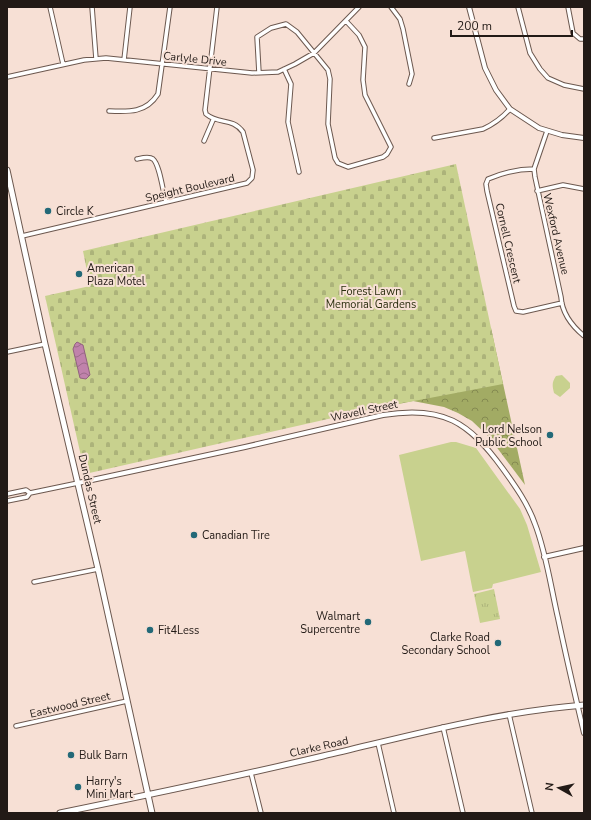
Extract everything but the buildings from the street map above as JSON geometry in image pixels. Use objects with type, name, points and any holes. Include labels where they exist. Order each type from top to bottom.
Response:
[{"type":"main road","name":"Dundas Street","points":[[7,170],[45,344],[98,569],[152,813]]},
{"type":"main road","name":"Clarke Road","points":[[60,813],[148,795],[509,714],[584,705]]},
{"type":"street","points":[[50,7],[63,64]]},
{"type":"street","points":[[92,7],[96,59]]},
{"type":"street","points":[[124,60],[130,7]]},
{"type":"street","points":[[109,111],[131,112],[145,108],[153,102],[158,94],[170,7]]},
{"type":"street","points":[[204,141],[213,120],[206,114],[205,110],[217,7]]},
{"type":"street","name":"Carlyle Drive","points":[[7,77],[63,64],[106,58],[209,70],[259,73],[278,72],[314,53],[359,7]]},
{"type":"street","points":[[390,7],[400,19],[403,29],[412,74],[409,84]]},
{"type":"street","points":[[469,7],[485,68],[496,90],[510,109],[539,128],[584,138]]},
{"type":"street","points":[[518,7],[530,53],[540,69],[548,78],[564,85],[584,89]]},
{"type":"street","points":[[568,7],[573,33],[580,39],[584,39]]},
{"type":"street","points":[[259,73],[257,37],[271,28],[286,24],[297,32],[328,70],[328,124],[335,158],[338,164],[348,167],[383,157],[387,154],[391,147],[364,95],[364,47],[359,35],[346,21]]},
{"type":"street","points":[[284,69],[291,84],[288,122],[299,172]]},
{"type":"street","points":[[434,138],[483,129],[491,126],[510,109]]},
{"type":"street","name":"Speight Boulevard","points":[[22,236],[247,184],[252,178],[253,170],[243,132],[233,123],[213,120]]},
{"type":"street","name":"Wexford Avenue","points":[[547,131],[534,169],[537,191],[562,297],[562,303],[568,318],[574,327],[584,336]]},
{"type":"street","points":[[137,159],[148,157],[152,158],[157,164],[166,202]]},
{"type":"street","name":"Cornell Crescent","points":[[534,169],[526,169],[494,176],[488,179],[486,184],[487,191],[516,311],[522,312],[562,303]]},
{"type":"street","points":[[537,191],[563,185],[584,189]]},
{"type":"street","points":[[7,352],[45,344]]},
{"type":"street","name":"Wavell Street","points":[[78,483],[253,446],[383,415],[403,412],[420,412],[434,414],[450,419],[468,429],[482,442],[495,458],[527,504],[536,525],[584,733]]},
{"type":"street","points":[[7,501],[27,497],[30,493],[78,483]]},
{"type":"street","points":[[7,494],[26,490],[30,493]]},
{"type":"street","points":[[544,557],[584,548]]},
{"type":"street","points":[[34,582],[98,569]]},
{"type":"street","name":"Eastwood Street","points":[[16,726],[127,701]]},
{"type":"street","points":[[509,714],[532,813]]},
{"type":"street","points":[[443,728],[463,813]]},
{"type":"street","points":[[378,743],[394,813]]},
{"type":"street","points":[[251,772],[261,813]]},
{"type":"green space","name":"Forest Lawn Memorial Gardens","points":[[456,164],[503,384],[372,409],[85,474],[45,296],[90,286],[83,251]]},
{"type":"green space","points":[[491,328],[525,485],[489,437],[472,421],[444,407],[413,401],[378,408],[374,391]]},
{"type":"green space","points":[[562,375],[570,383],[570,388],[560,397],[554,393],[553,384],[556,376]]},
{"type":"green space","points":[[451,442],[476,448],[520,509],[527,525],[541,572],[493,584],[492,588],[473,592],[465,551],[421,561],[399,455]]},
{"type":"green space","points":[[494,589],[500,619],[480,623],[474,594]]},
{"type":"water","points":[[77,342],[83,345],[90,375],[86,379],[80,378],[73,349]]},
{"type":"place","name":"Circle K","points":[[48,211]]},
{"type":"place","name":"American Plaza Motel","points":[[79,274]]},
{"type":"place","name":"Lord Nelson Public School","points":[[550,435]]},
{"type":"place","name":"Canadian Tire","points":[[194,535]]},
{"type":"place","name":"Walmart Supercentre","points":[[368,622]]},
{"type":"place","name":"Fit4Less","points":[[150,630]]},
{"type":"place","name":"Clarke Road Secondary School","points":[[498,643]]},
{"type":"place","name":"Bulk Barn","points":[[71,755]]},
{"type":"place","name":"Harry's Mini Mart","points":[[78,787]]}]
